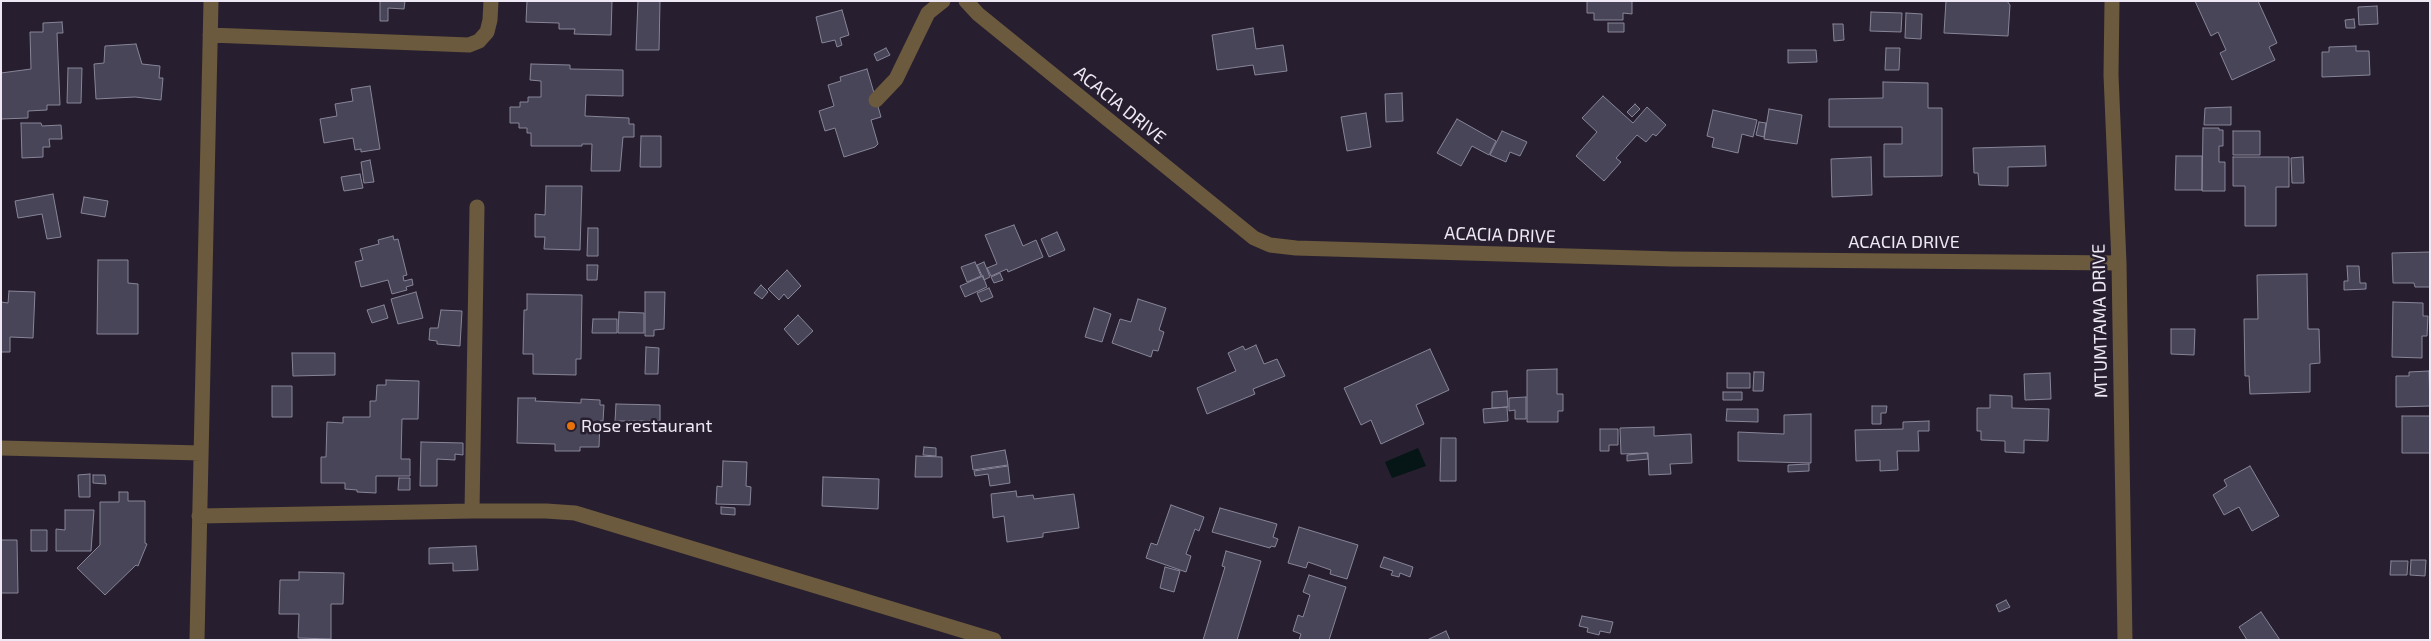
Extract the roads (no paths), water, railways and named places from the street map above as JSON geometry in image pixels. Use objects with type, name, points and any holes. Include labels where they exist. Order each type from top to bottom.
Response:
[{"type":"street","points":[[197,640],[210,1]]},
{"type":"street","points":[[210,35],[469,45],[479,41],[487,32],[491,1]]},
{"type":"street","points":[[876,100],[896,80],[928,13],[943,1]]},
{"type":"street","name":"ACACIA DRIVE","points":[[966,1],[978,14],[1254,238],[1270,245],[1296,248],[1672,259],[2119,263]]},
{"type":"street","name":"MTUMTAMA DRIVE","points":[[2112,1],[2112,75],[2119,263],[2122,589],[2125,640]]},
{"type":"street","points":[[472,511],[477,207]]},
{"type":"street","points":[[1,448],[201,453]]},
{"type":"street","points":[[199,516],[472,511],[575,513],[994,640]]},
{"type":"place","name":"Rose restaurant","points":[[571,426]]}]
